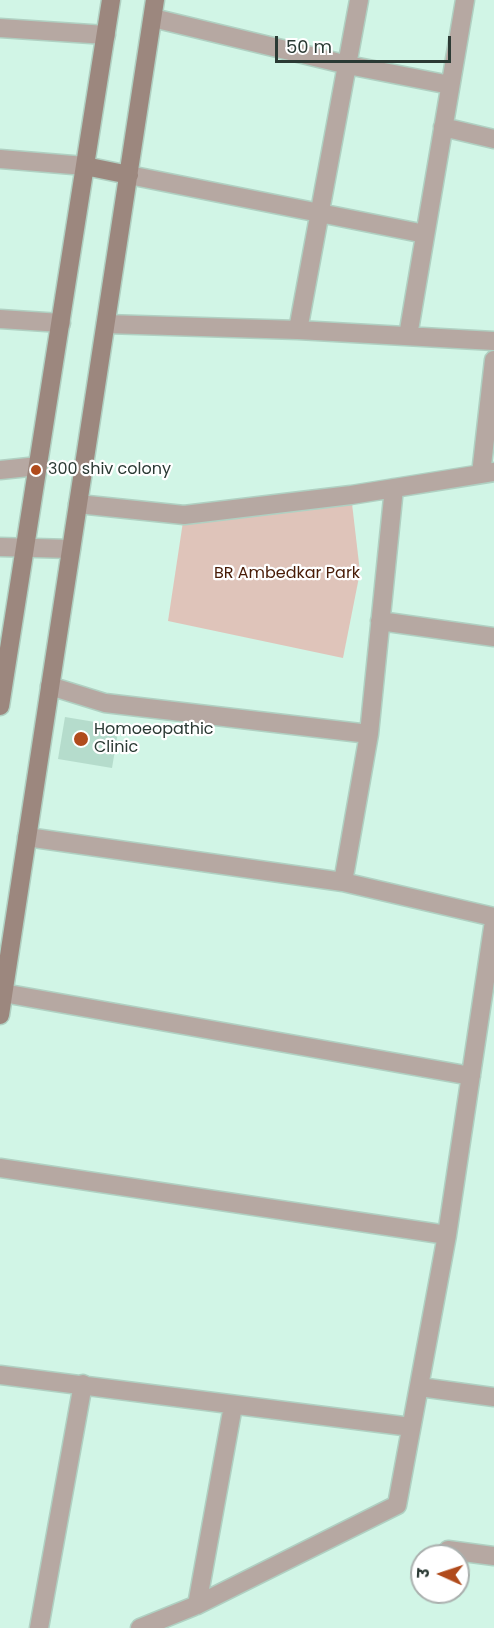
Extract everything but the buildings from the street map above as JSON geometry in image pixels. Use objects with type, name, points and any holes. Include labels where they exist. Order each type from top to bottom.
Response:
[{"type":"street","points":[[0,706],[111,0]]},
{"type":"street","points":[[298,330],[359,0]]},
{"type":"street","points":[[408,336],[465,0]]},
{"type":"street","points":[[0,1015],[154,9],[348,65],[450,85]]},
{"type":"street","points":[[0,28],[106,36]]},
{"type":"street","points":[[443,127],[494,139]]},
{"type":"street","points":[[0,159],[85,166],[425,234]]},
{"type":"street","points":[[0,319],[61,323]]},
{"type":"street","points":[[106,324],[298,330],[494,341]]},
{"type":"street","points":[[78,504],[184,515],[394,488],[487,473],[494,360]]},
{"type":"street","points":[[0,470],[38,466]]},
{"type":"street","points":[[343,882],[369,734],[394,488]]},
{"type":"street","points":[[0,547],[71,549]]},
{"type":"street","points":[[380,621],[494,637]]},
{"type":"street","points":[[50,686],[105,703],[369,734]]},
{"type":"street","points":[[27,837],[343,882],[494,919],[447,1235],[397,1505],[197,1605],[140,1628]]},
{"type":"street","points":[[3,993],[471,1076]]},
{"type":"street","points":[[0,1168],[447,1235]]},
{"type":"street","points":[[0,1375],[411,1427]]},
{"type":"street","points":[[39,1628],[83,1384]]},
{"type":"street","points":[[420,1387],[494,1397]]},
{"type":"street","points":[[197,1605],[233,1406]]},
{"type":"street","points":[[470,1553],[494,1556]]},
{"type":"green space","name":"BR Ambedkar Park","points":[[351,495],[360,572],[343,658],[168,621],[184,515]]},
{"type":"place","name":"300 shiv colony","points":[[36,470]]},
{"type":"place","name":"Homoeopathic Clinic","points":[[81,739]]}]
